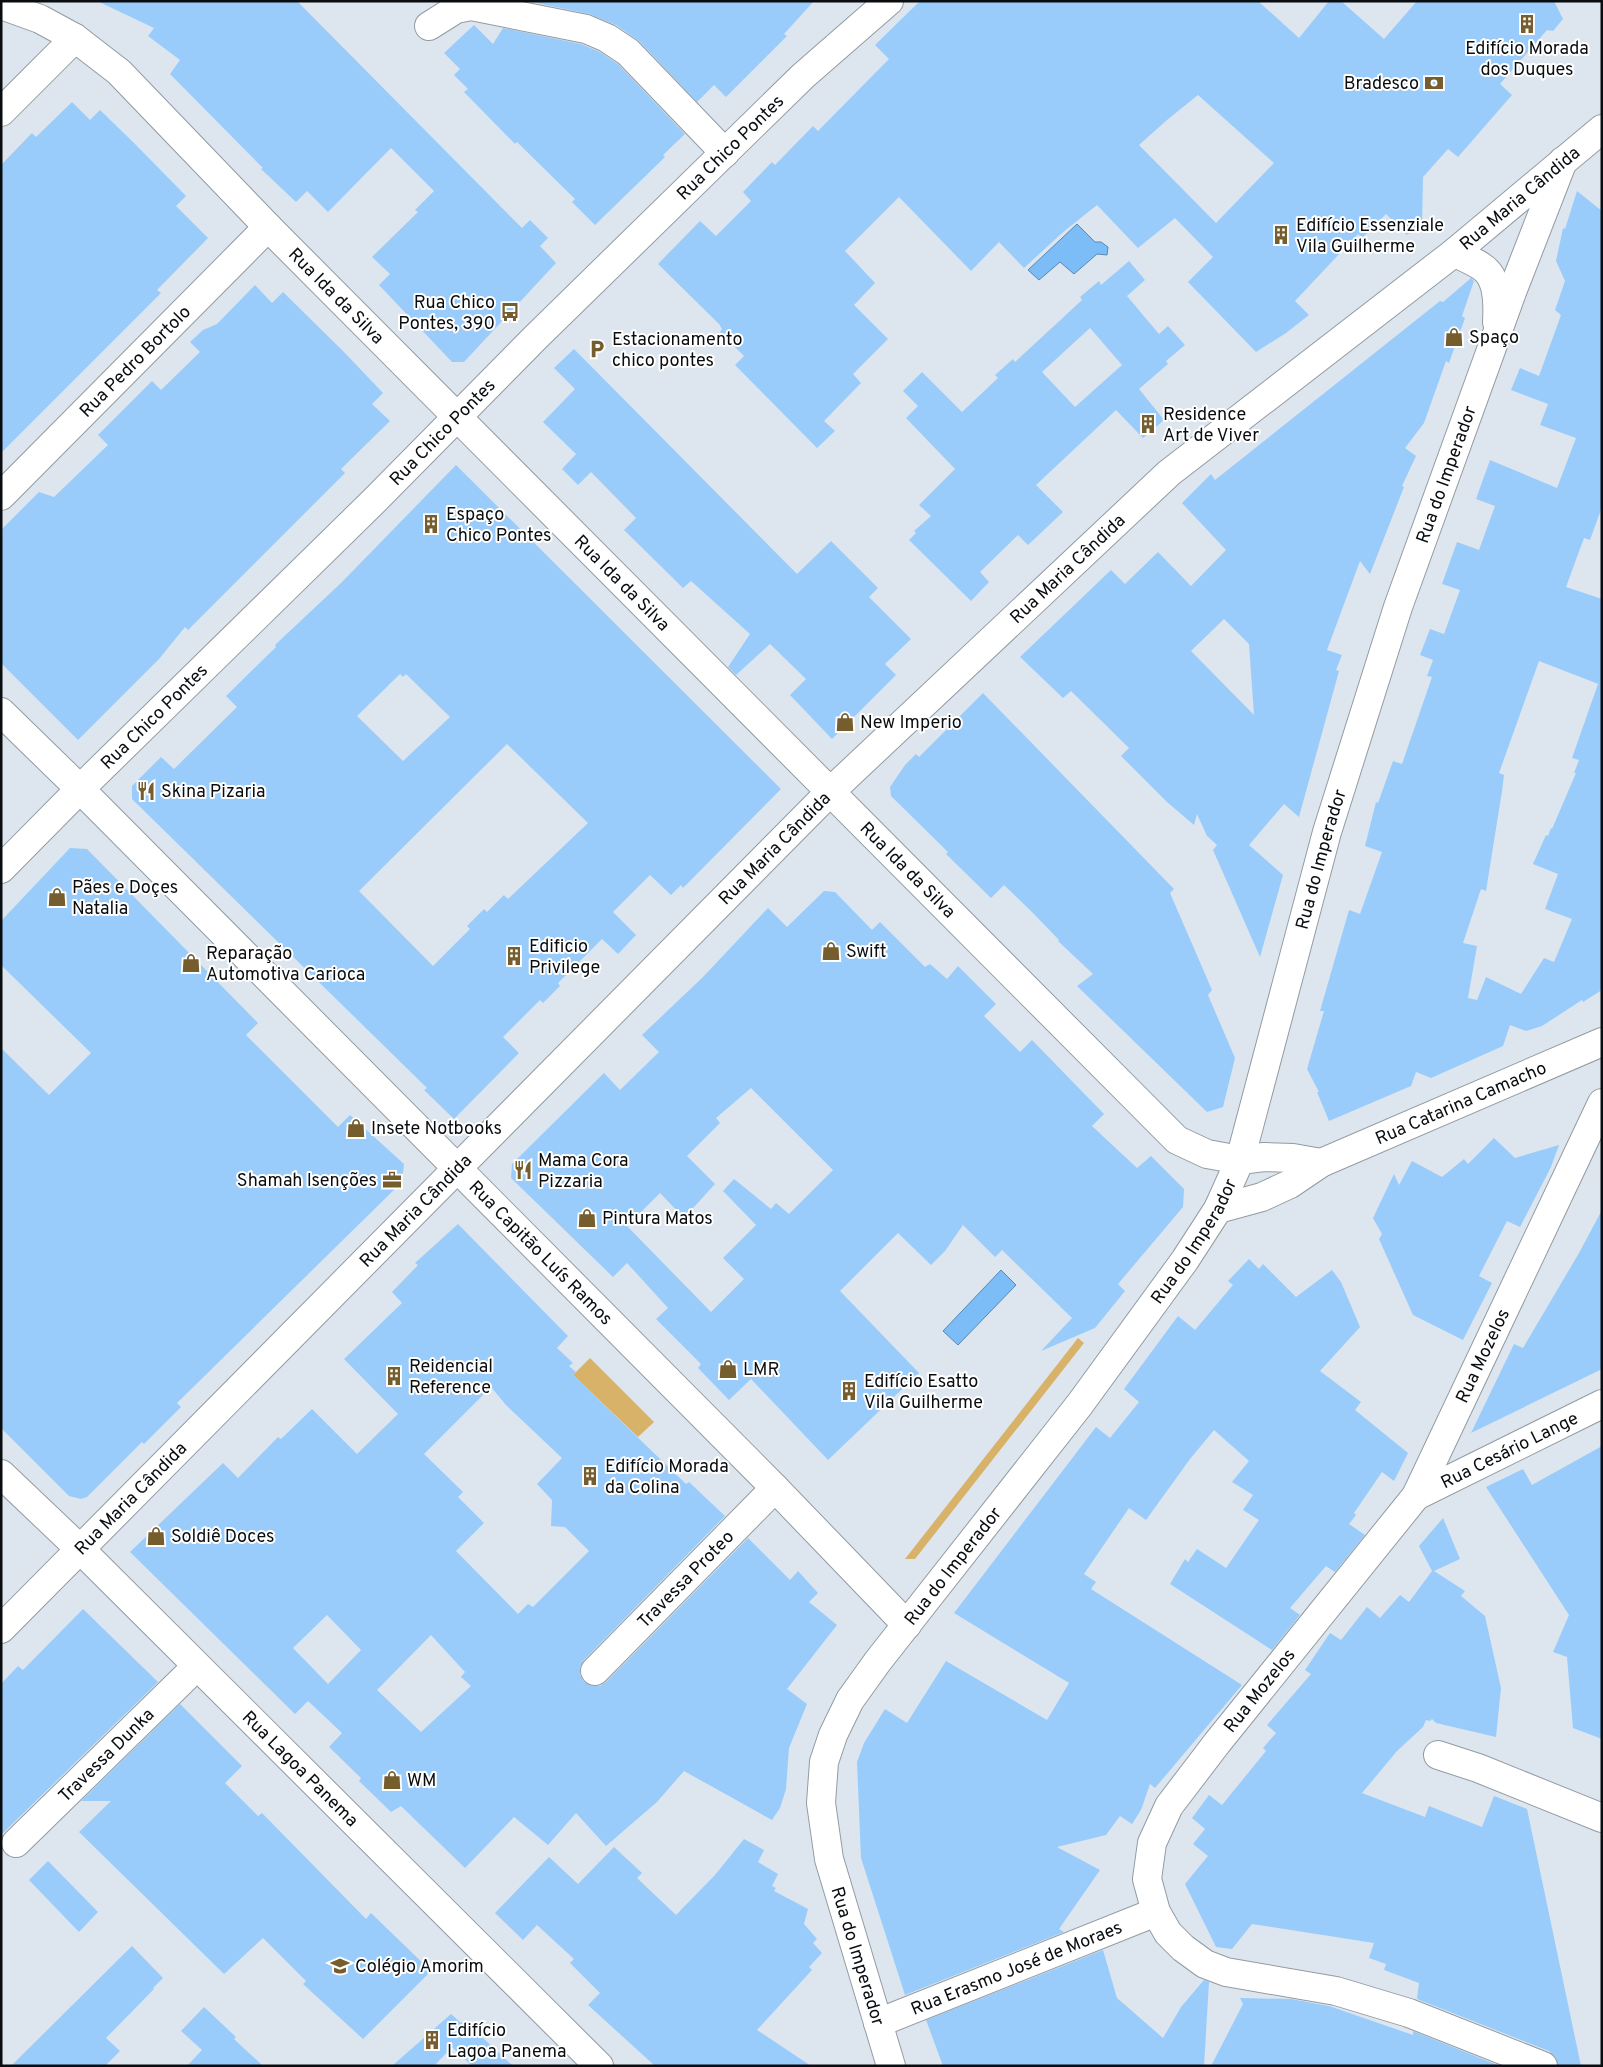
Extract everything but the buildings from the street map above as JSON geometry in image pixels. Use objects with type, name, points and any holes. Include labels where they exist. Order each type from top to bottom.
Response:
[{"type":"street","name":"Rua Chico Pontes","points":[[1,869],[374,501],[536,337],[803,76],[889,1]]},
{"type":"street","name":"Rua Ida da Silva","points":[[1,5],[40,19],[75,38],[118,72],[268,227],[1177,1140],[1207,1154],[1240,1160]]},
{"type":"street","points":[[429,26],[456,8],[471,6],[586,29],[606,38],[628,52],[725,153]]},
{"type":"street","points":[[1,112],[75,38]]},
{"type":"street","name":"Rua Maria Cândida","points":[[1,1629],[831,791],[1169,474],[1455,252],[1602,129]]},
{"type":"street","name":"Rua do Imperador","points":[[891,2066],[829,1859],[821,1803],[824,1762],[833,1735],[850,1700],[878,1661],[1080,1404],[1186,1260],[1218,1209],[1240,1160],[1330,823],[1398,607],[1539,220],[1563,161]]},
{"type":"street","name":"Rua Pedro Bortolo","points":[[1,496],[268,227]]},
{"type":"street","name":"Rua do Imperador","points":[[1455,252],[1485,268],[1489,274],[1497,295],[1496,338]]},
{"type":"street","name":"Rua Capitão Luís Ramos","points":[[1,712],[80,789],[775,1488],[907,1625]]},
{"type":"street","name":"Rua Catarina Camacho","points":[[1218,1209],[1262,1197],[1290,1184],[1321,1163],[1602,1042]]},
{"type":"street","name":"Rua Mozelos","points":[[1543,2066],[1409,2013],[1336,1991],[1226,1972],[1206,1964],[1182,1948],[1173,1938],[1156,1912],[1148,1879],[1152,1843],[1169,1806],[1217,1743],[1416,1496],[1602,1104]]},
{"type":"street","points":[[1240,1160],[1264,1156],[1294,1158],[1321,1163]]},
{"type":"street","name":"Rua Cesário Lange","points":[[1416,1496],[1602,1404]]},
{"type":"street","name":"Rua Lagoa Panema","points":[[1,1474],[80,1549],[196,1667],[599,2066]]},
{"type":"street","name":"Travessa Proteo","points":[[595,1672],[775,1488]]},
{"type":"street","name":"Travessa Dunka","points":[[16,1843],[196,1667]]},
{"type":"street","points":[[1438,1755],[1478,1768],[1602,1818]]},
{"type":"street","name":"Rua Erasmo José de Moraes","points":[[878,2023],[1156,1912]]},
{"type":"shaded area","points":[[1078,1338],[1084,1343],[915,1559],[905,1559]]},
{"type":"shaded area","points":[[590,1358],[654,1422],[638,1437],[573,1375]]},
{"type":"water","points":[[1077,224],[1095,242],[1101,242],[1108,247],[1107,255],[1097,254],[1074,274],[1060,262],[1039,280],[1028,270]]},
{"type":"water","points":[[1001,1270],[1016,1285],[958,1345],[943,1331]]},
{"type":"place","name":"Edifício Morada dos Duques","points":[[1527,24]]},
{"type":"place","name":"Bradesco","points":[[1434,83]]},
{"type":"place","name":"Edifício Essenziale Vila Guilherme","points":[[1281,235]]},
{"type":"place","name":"Rua Chico Pontes, 390","points":[[510,312]]},
{"type":"place","name":"Spaço","points":[[1454,337]]},
{"type":"place","name":"Estacionamento chico pontes","points":[[597,349]]},
{"type":"place","name":"Residence Art de Viver","points":[[1148,424]]},
{"type":"place","name":"Espaço Chico Pontes","points":[[431,524]]},
{"type":"place","name":"New Imperio","points":[[845,722]]},
{"type":"place","name":"Skina Pizaria","points":[[146,791]]},
{"type":"place","name":"Pães e Doçes Natalia","points":[[57,897]]},
{"type":"place","name":"Swift","points":[[831,951]]},
{"type":"place","name":"Edificio Privilege","points":[[514,956]]},
{"type":"place","name":"Reparação Automotiva Carioca","points":[[191,963]]},
{"type":"place","name":"Insete Notbooks","points":[[356,1128]]},
{"type":"place","name":"Mama Cora Pizzaria","points":[[523,1170]]},
{"type":"place","name":"Shamah Isenções","points":[[392,1180]]},
{"type":"place","name":"Pintura Matos","points":[[587,1218]]},
{"type":"place","name":"LMR","points":[[728,1369]]},
{"type":"place","name":"Reidencial Reference","points":[[394,1376]]},
{"type":"place","name":"Edifício Esatto Vila Guilherme","points":[[849,1391]]},
{"type":"place","name":"Edifício Morada da Colina","points":[[590,1476]]},
{"type":"place","name":"Soldiê Doces","points":[[156,1536]]},
{"type":"place","name":"WM","points":[[392,1780]]},
{"type":"place","name":"Colégio Amorim","points":[[340,1966]]},
{"type":"place","name":"Edifício Lagoa Panema","points":[[432,2040]]}]
